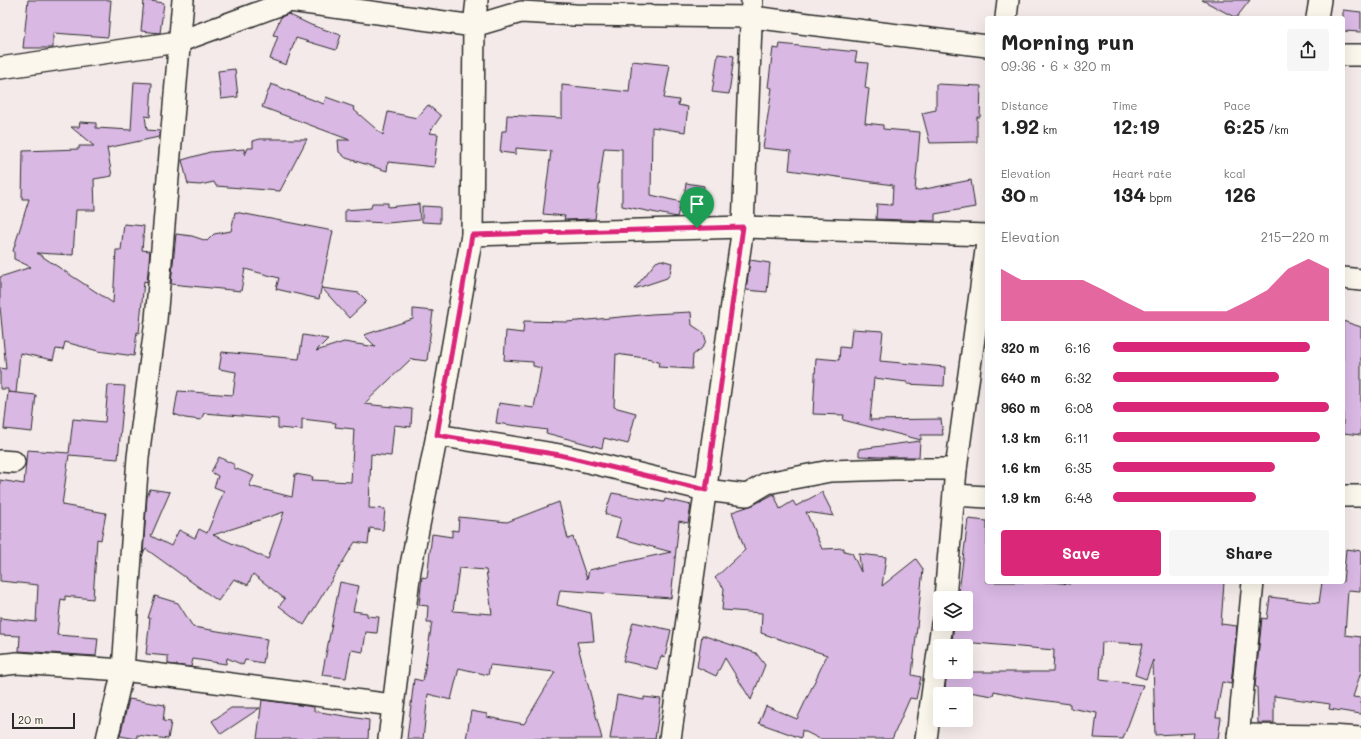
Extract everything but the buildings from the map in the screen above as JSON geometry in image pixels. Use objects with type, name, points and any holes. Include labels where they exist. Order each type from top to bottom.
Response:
[{"type":"street","points":[[107,739],[123,670],[138,457],[156,320],[178,42],[183,0]]},
{"type":"street","points":[[389,739],[392,705],[410,570],[437,435],[472,235],[474,26],[477,0]]},
{"type":"street","points":[[1317,16],[1320,0]]},
{"type":"street","points":[[0,68],[178,42],[290,1],[474,26],[521,12],[575,15],[752,9],[985,46]]},
{"type":"street","points":[[670,739],[743,227],[752,9]]},
{"type":"street","points":[[1345,55],[1361,55]]},
{"type":"street","points":[[472,235],[743,227],[985,235]]},
{"type":"street","points":[[946,591],[956,469],[985,258]]},
{"type":"street","points":[[1345,278],[1361,280]]},
{"type":"street","points":[[437,435],[560,455],[706,490],[748,494],[767,483],[830,471],[956,469]]},
{"type":"street","points":[[954,495],[985,497]]},
{"type":"street","points":[[1345,496],[1361,496]]},
{"type":"street","points":[[1253,584],[1238,737],[1330,736],[1361,738]]},
{"type":"street","points":[[926,739],[941,631]]},
{"type":"street","points":[[0,665],[17,663],[123,670],[392,705]]},
{"type":"route","points":[[743,227],[706,490],[560,455],[437,435],[472,235],[697,228],[743,227]]}]
